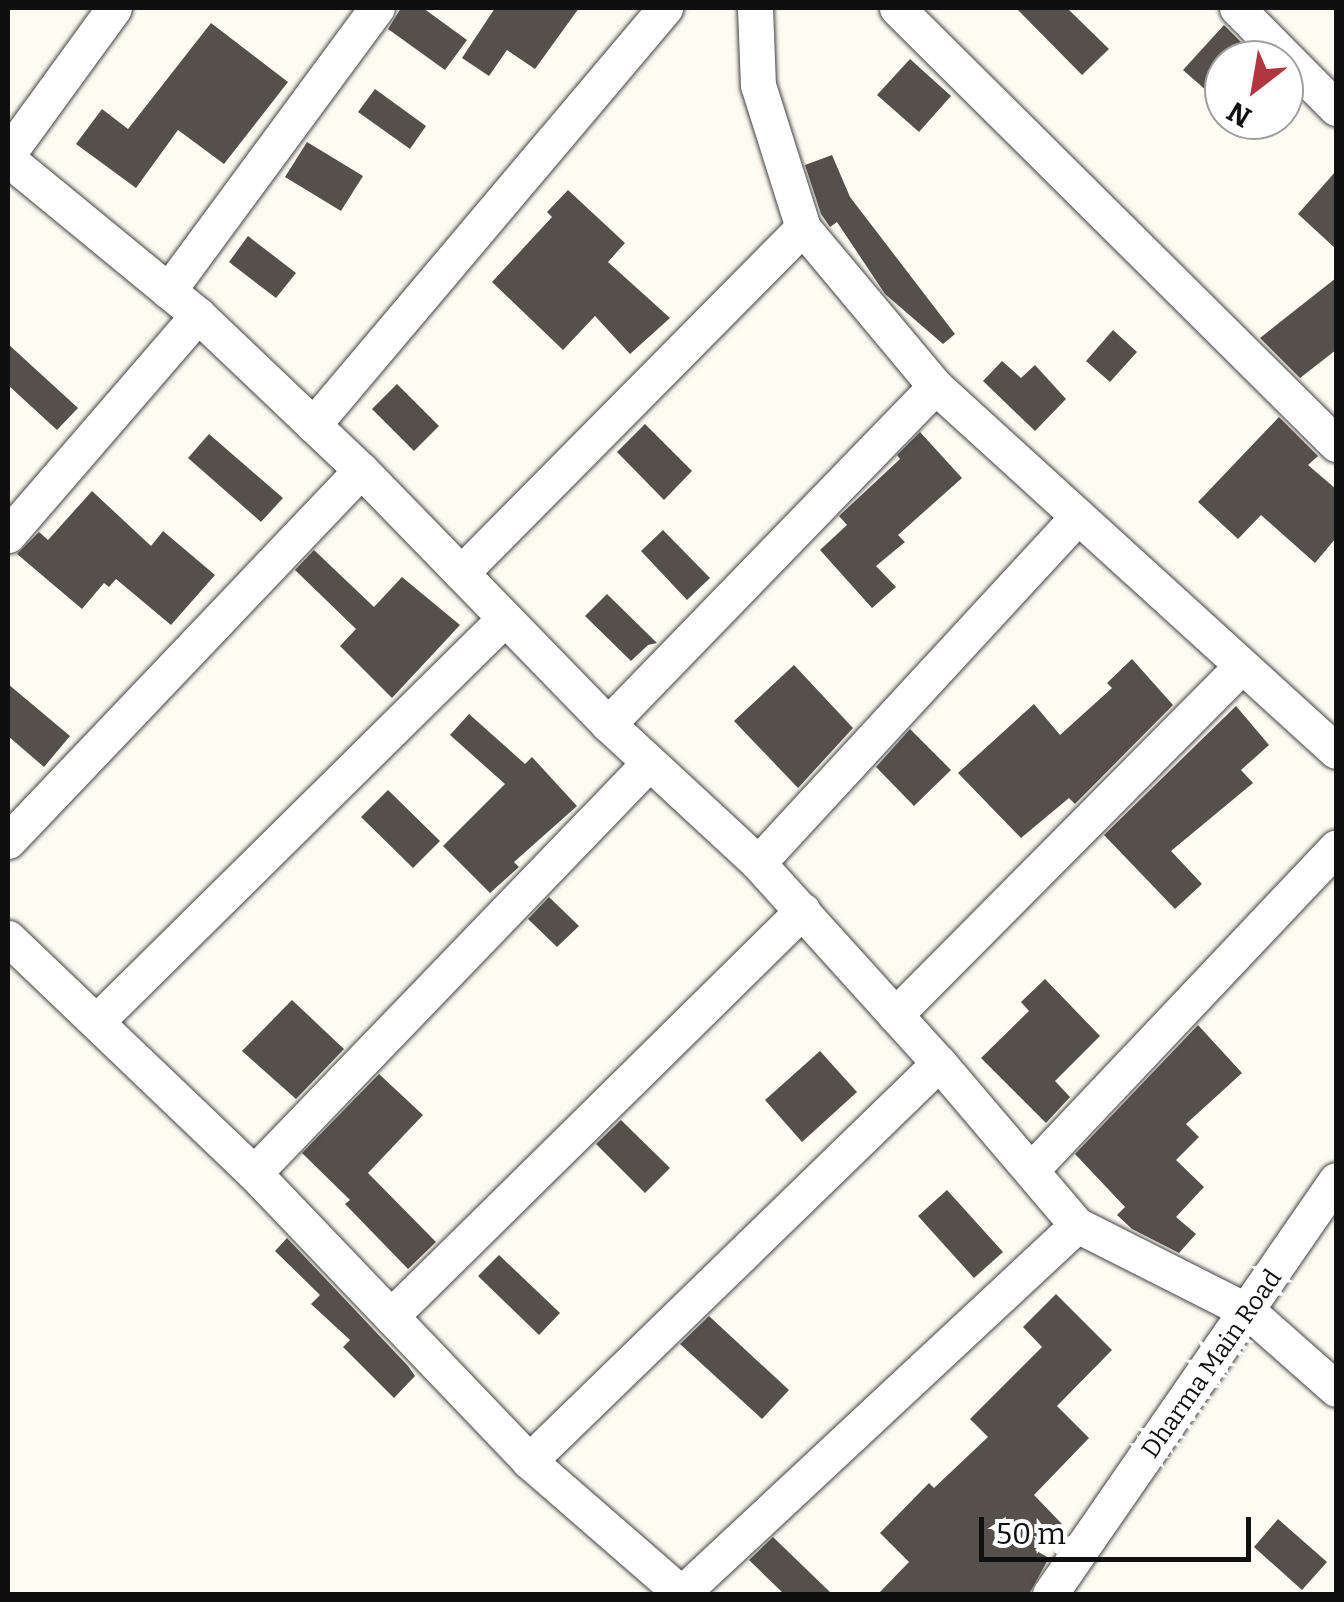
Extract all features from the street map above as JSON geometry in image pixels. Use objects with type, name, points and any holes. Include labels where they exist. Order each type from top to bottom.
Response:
[{"type":"street","points":[[114,8],[8,156],[198,315],[361,470],[608,724],[758,864],[939,1062],[1078,1226],[1250,1312],[1336,1389]]},
{"type":"street","points":[[168,291],[377,8]]},
{"type":"street","points":[[313,425],[665,8]]},
{"type":"street","points":[[754,8],[758,86],[803,228],[935,386],[1336,751]]},
{"type":"street","points":[[896,8],[1336,444]]},
{"type":"street","points":[[1236,8],[1336,108]]},
{"type":"street","points":[[460,573],[803,228]]},
{"type":"street","points":[[8,535],[198,315]]},
{"type":"street","points":[[608,724],[935,386]]},
{"type":"street","points":[[8,841],[361,470]]},
{"type":"street","points":[[758,864],[1078,516]]},
{"type":"street","points":[[98,1021],[504,620]]},
{"type":"street","points":[[895,1015],[1242,666]]},
{"type":"street","points":[[254,1173],[649,763]]},
{"type":"street","points":[[1031,1170],[1336,847]]},
{"type":"street","points":[[391,1316],[803,910]]},
{"type":"street","points":[[8,938],[254,1173],[529,1461],[682,1594],[1078,1226]]},
{"type":"street","points":[[529,1461],[939,1062]]},
{"type":"street","name":"Dharma Main Road","points":[[1050,1594],[1250,1312],[1336,1180]]},
{"type":"building","points":[[401,8],[423,8],[467,40],[445,70],[388,29]]},
{"type":"building","points":[[495,8],[579,8],[535,69],[507,50],[489,76],[462,58]]},
{"type":"building","points":[[1016,8],[1067,8],[1109,49],[1082,75]]},
{"type":"building","points":[[211,23],[288,82],[224,164],[178,130],[136,188],[76,144],[102,109],[128,129]]},
{"type":"building","points":[[1224,25],[1239,40],[1210,40]]},
{"type":"building","points":[[1204,47],[1204,88],[1183,70]]},
{"type":"building","points":[[910,59],[951,96],[919,132],[877,95]]},
{"type":"building","points":[[375,89],[426,126],[410,149],[358,112]]},
{"type":"building","points":[[307,142],[363,176],[341,211],[285,177]]},
{"type":"building","points":[[832,155],[850,197],[955,334],[943,344],[885,294],[837,222],[830,227],[821,214],[805,165]]},
{"type":"building","points":[[1336,171],[1336,249],[1298,214]]},
{"type":"building","points":[[568,190],[625,243],[608,262],[670,318],[630,354],[595,316],[563,350],[492,282],[552,217],[547,212]]},
{"type":"building","points":[[248,236],[296,273],[276,298],[229,262]]},
{"type":"building","points":[[1336,278],[1336,350],[1300,378],[1260,338]]},
{"type":"building","points":[[1113,330],[1137,352],[1110,382],[1086,361]]},
{"type":"building","points":[[8,344],[78,408],[57,430],[8,385]]},
{"type":"building","points":[[1002,361],[1021,378],[1035,365],[1066,399],[1035,431],[983,381]]},
{"type":"building","points":[[397,384],[439,426],[414,451],[372,409]]},
{"type":"building","points":[[1279,417],[1318,456],[1308,465],[1336,489],[1336,538],[1315,563],[1261,515],[1238,539],[1198,502]]},
{"type":"building","points":[[645,424],[692,471],[664,500],[617,452]]},
{"type":"building","points":[[920,432],[962,478],[898,535],[905,542],[876,566],[896,587],[872,608],[820,550],[847,525],[839,516],[900,459],[897,455]]},
{"type":"building","points":[[209,434],[283,498],[261,522],[188,458]]},
{"type":"building","points":[[92,491],[151,546],[163,531],[215,575],[171,625],[116,579],[109,587],[104,583],[82,609],[17,554],[39,532],[48,540]]},
{"type":"building","points":[[663,530],[710,578],[687,600],[641,551]]},
{"type":"building","points":[[314,550],[374,607],[402,577],[460,625],[392,698],[340,646],[356,629],[295,570]]},
{"type":"building","points":[[607,594],[657,643],[648,645],[631,661],[585,616]]},
{"type":"building","points":[[1132,659],[1173,705],[1075,804],[1069,798],[1021,838],[958,773],[1034,704],[1060,735],[1112,688],[1107,683]]},
{"type":"building","points":[[794,665],[853,728],[798,788],[734,721]]},
{"type":"building","points":[[8,684],[70,736],[44,767],[8,736]]},
{"type":"building","points":[[1236,706],[1269,745],[1241,770],[1253,783],[1171,851],[1202,884],[1175,909],[1104,835]]},
{"type":"building","points":[[469,714],[525,764],[532,757],[577,806],[514,862],[519,867],[490,893],[443,846],[505,784],[450,735]]},
{"type":"building","points":[[910,729],[951,770],[914,806],[876,767]]},
{"type":"building","points":[[388,790],[440,841],[413,868],[361,817]]},
{"type":"building","points":[[549,897],[579,926],[557,947],[528,919]]},
{"type":"building","points":[[1045,979],[1100,1036],[1055,1081],[1070,1097],[1046,1123],[981,1058],[1029,1011],[1021,1002]]},
{"type":"building","points":[[292,1000],[344,1049],[296,1099],[242,1051]]},
{"type":"building","points":[[1198,1025],[1242,1073],[1186,1124],[1199,1137],[1176,1160],[1204,1187],[1176,1217],[1196,1234],[1179,1253],[1132,1229],[1117,1215],[1125,1207],[1075,1154]]},
{"type":"building","points":[[820,1051],[857,1092],[802,1142],[765,1100]]},
{"type":"building","points":[[379,1074],[423,1115],[368,1173],[436,1242],[408,1269],[345,1204],[350,1200],[302,1153]]},
{"type":"building","points":[[621,1120],[670,1168],[645,1193],[596,1144]]},
{"type":"building","points":[[947,1190],[1003,1252],[974,1278],[918,1216]]},
{"type":"building","points":[[287,1238],[415,1376],[394,1398],[343,1347],[350,1340],[311,1304],[320,1295],[275,1251]]},
{"type":"building","points":[[499,1255],[560,1313],[539,1335],[478,1276]]},
{"type":"building","points":[[1056,1294],[1112,1350],[1057,1406],[1089,1438],[1034,1495],[1062,1524],[1035,1550],[1049,1558],[1029,1594],[878,1594],[909,1562],[880,1533],[929,1483],[934,1488],[988,1437],[970,1419],[1042,1347],[1023,1327]]},
{"type":"building","points":[[709,1316],[789,1390],[762,1419],[680,1344]]},
{"type":"building","points":[[1278,1519],[1327,1562],[1302,1590],[1254,1547]]},
{"type":"building","points":[[773,1537],[832,1594],[784,1594],[749,1560]]}]
